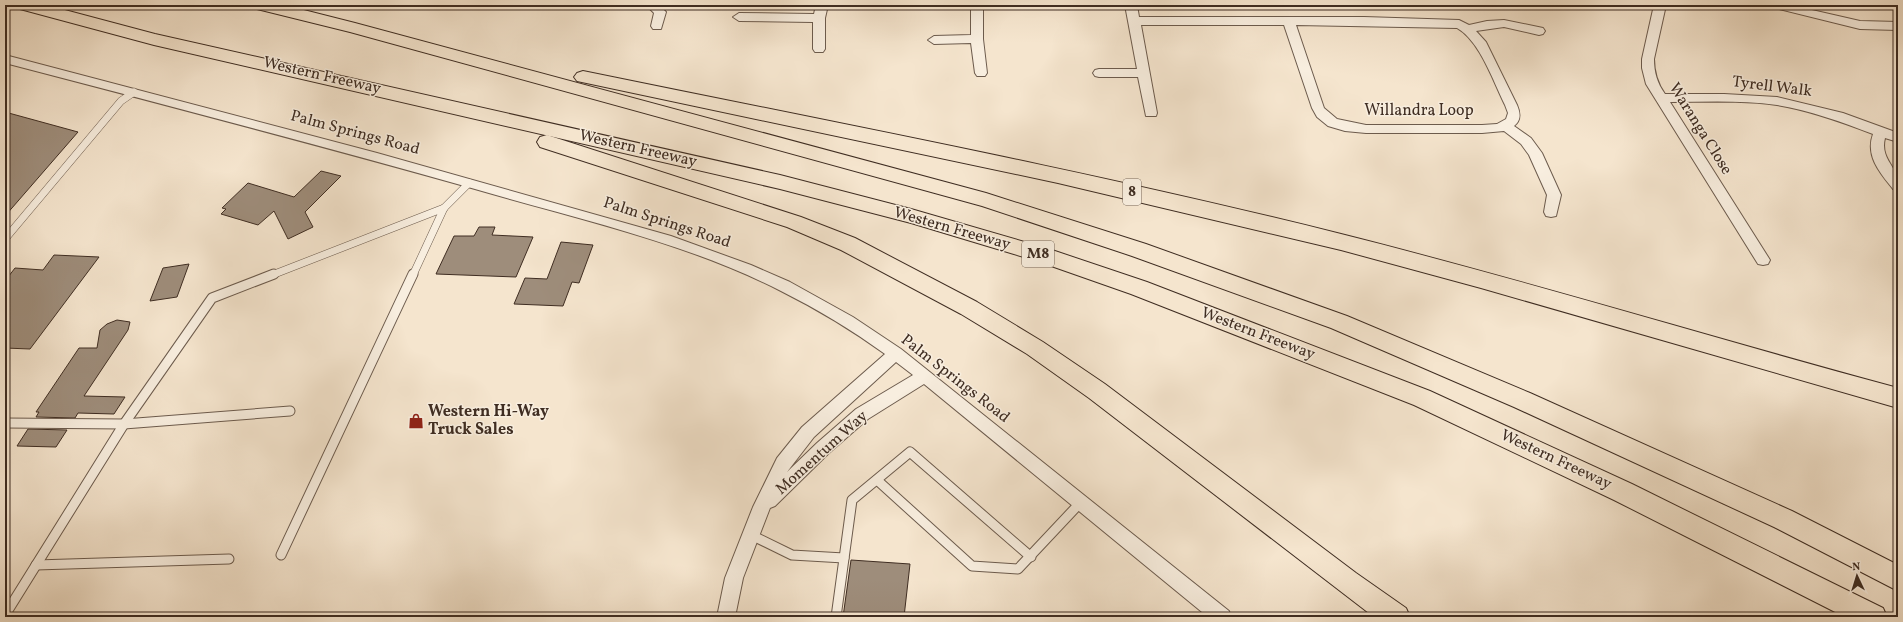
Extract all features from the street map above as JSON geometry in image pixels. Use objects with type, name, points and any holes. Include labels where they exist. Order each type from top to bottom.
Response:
[{"type":"highway","name":"Western Freeway","points":[[26,5],[154,39],[780,182],[911,216],[1079,268],[1139,288],[1422,398],[1623,492],[1873,617]]},
{"type":"highway","name":"M8","points":[[263,5],[355,28],[979,198],[1139,250],[1338,322],[1522,400],[1783,519],[1898,579]]},
{"type":"highway","name":"8","points":[[355,28],[1048,174],[1188,205],[1353,246],[1898,398]]},
{"type":"highway","points":[[154,39],[494,125],[745,205],[794,222],[848,244],[969,308],[1035,348],[1097,391],[1347,582],[1396,617]]},
{"type":"street","points":[[652,5],[660,12],[657,26]]},
{"type":"street","points":[[819,49],[819,18],[822,5]]},
{"type":"street","points":[[976,5],[977,40],[981,73]]},
{"type":"street","points":[[1131,5],[1151,113]]},
{"type":"street","name":"Waranga Close","points":[[1660,5],[1648,68],[1652,84],[1763,260]]},
{"type":"street","points":[[1775,5],[1860,25],[1898,26]]},
{"type":"street","points":[[739,17],[819,18]]},
{"type":"street","points":[[1133,21],[1289,21],[1459,24],[1468,29],[1480,42],[1511,105],[1514,113],[1513,118],[1512,121],[1506,126],[1526,141],[1535,153],[1554,195],[1551,212]]},
{"type":"street","name":"Willandra Loop","points":[[1289,21],[1318,108],[1322,116],[1329,122],[1351,128],[1366,129],[1482,129],[1500,128],[1506,126]]},
{"type":"street","points":[[1468,29],[1480,25],[1501,22],[1538,31]]},
{"type":"street","points":[[934,40],[977,40]]},
{"type":"street","name":"Palm Springs Road","points":[[5,59],[134,92],[469,183],[608,222],[688,246],[729,261],[823,306],[896,353],[1222,617]]},
{"type":"street","points":[[1099,73],[1143,73]]},
{"type":"street","name":"Tyrell Walk","points":[[1660,98],[1749,99],[1777,102],[1838,116],[1898,138]]},
{"type":"street","points":[[1880,132],[1876,148],[1879,159],[1898,186]]},
{"type":"street","name":"Momentum Way","points":[[726,617],[734,578],[762,507],[783,464],[808,432],[896,353]]},
{"type":"street","name":"Momentum Way","points":[[762,507],[823,448],[862,414],[925,376]]},
{"type":"lane","points":[[5,239],[121,101],[134,92]]},
{"type":"lane","points":[[281,555],[444,208],[469,183]]},
{"type":"lane","points":[[5,615],[124,424],[212,298],[444,208]]},
{"type":"lane","points":[[5,423],[124,424],[290,411]]},
{"type":"lane","points":[[836,617],[852,500],[910,452],[1031,557]]},
{"type":"lane","points":[[877,480],[972,566],[1018,569],[1031,557],[1080,503]]},
{"type":"lane","points":[[751,535],[792,555],[844,558]]},
{"type":"lane","points":[[36,565],[229,559]]},
{"type":"building","points":[[5,112],[78,132],[5,216]]},
{"type":"building","points":[[321,171],[341,176],[305,212],[313,227],[288,239],[274,211],[258,225],[221,214],[226,209],[222,208],[248,183],[294,197]]},
{"type":"building","points":[[479,227],[495,227],[492,235],[533,237],[516,277],[436,274],[454,236],[474,236]]},
{"type":"building","points":[[561,242],[593,245],[579,283],[572,282],[563,306],[514,304],[525,278],[547,279]]},
{"type":"building","points":[[54,255],[99,257],[30,349],[5,348],[5,281],[15,268],[43,270]]},
{"type":"building","points":[[189,264],[177,297],[150,301],[163,268]]},
{"type":"building","points":[[117,320],[130,322],[128,330],[84,396],[125,397],[114,414],[78,413],[75,418],[36,417],[39,412],[36,412],[79,348],[97,348],[100,330],[107,324]]},
{"type":"building","points":[[28,429],[67,430],[56,447],[17,446]]},
{"type":"building","points":[[851,560],[910,564],[904,617],[843,617]]},
{"type":"place","name":"Western Hi-Way Truck Sales","points":[[416,421]]}]
